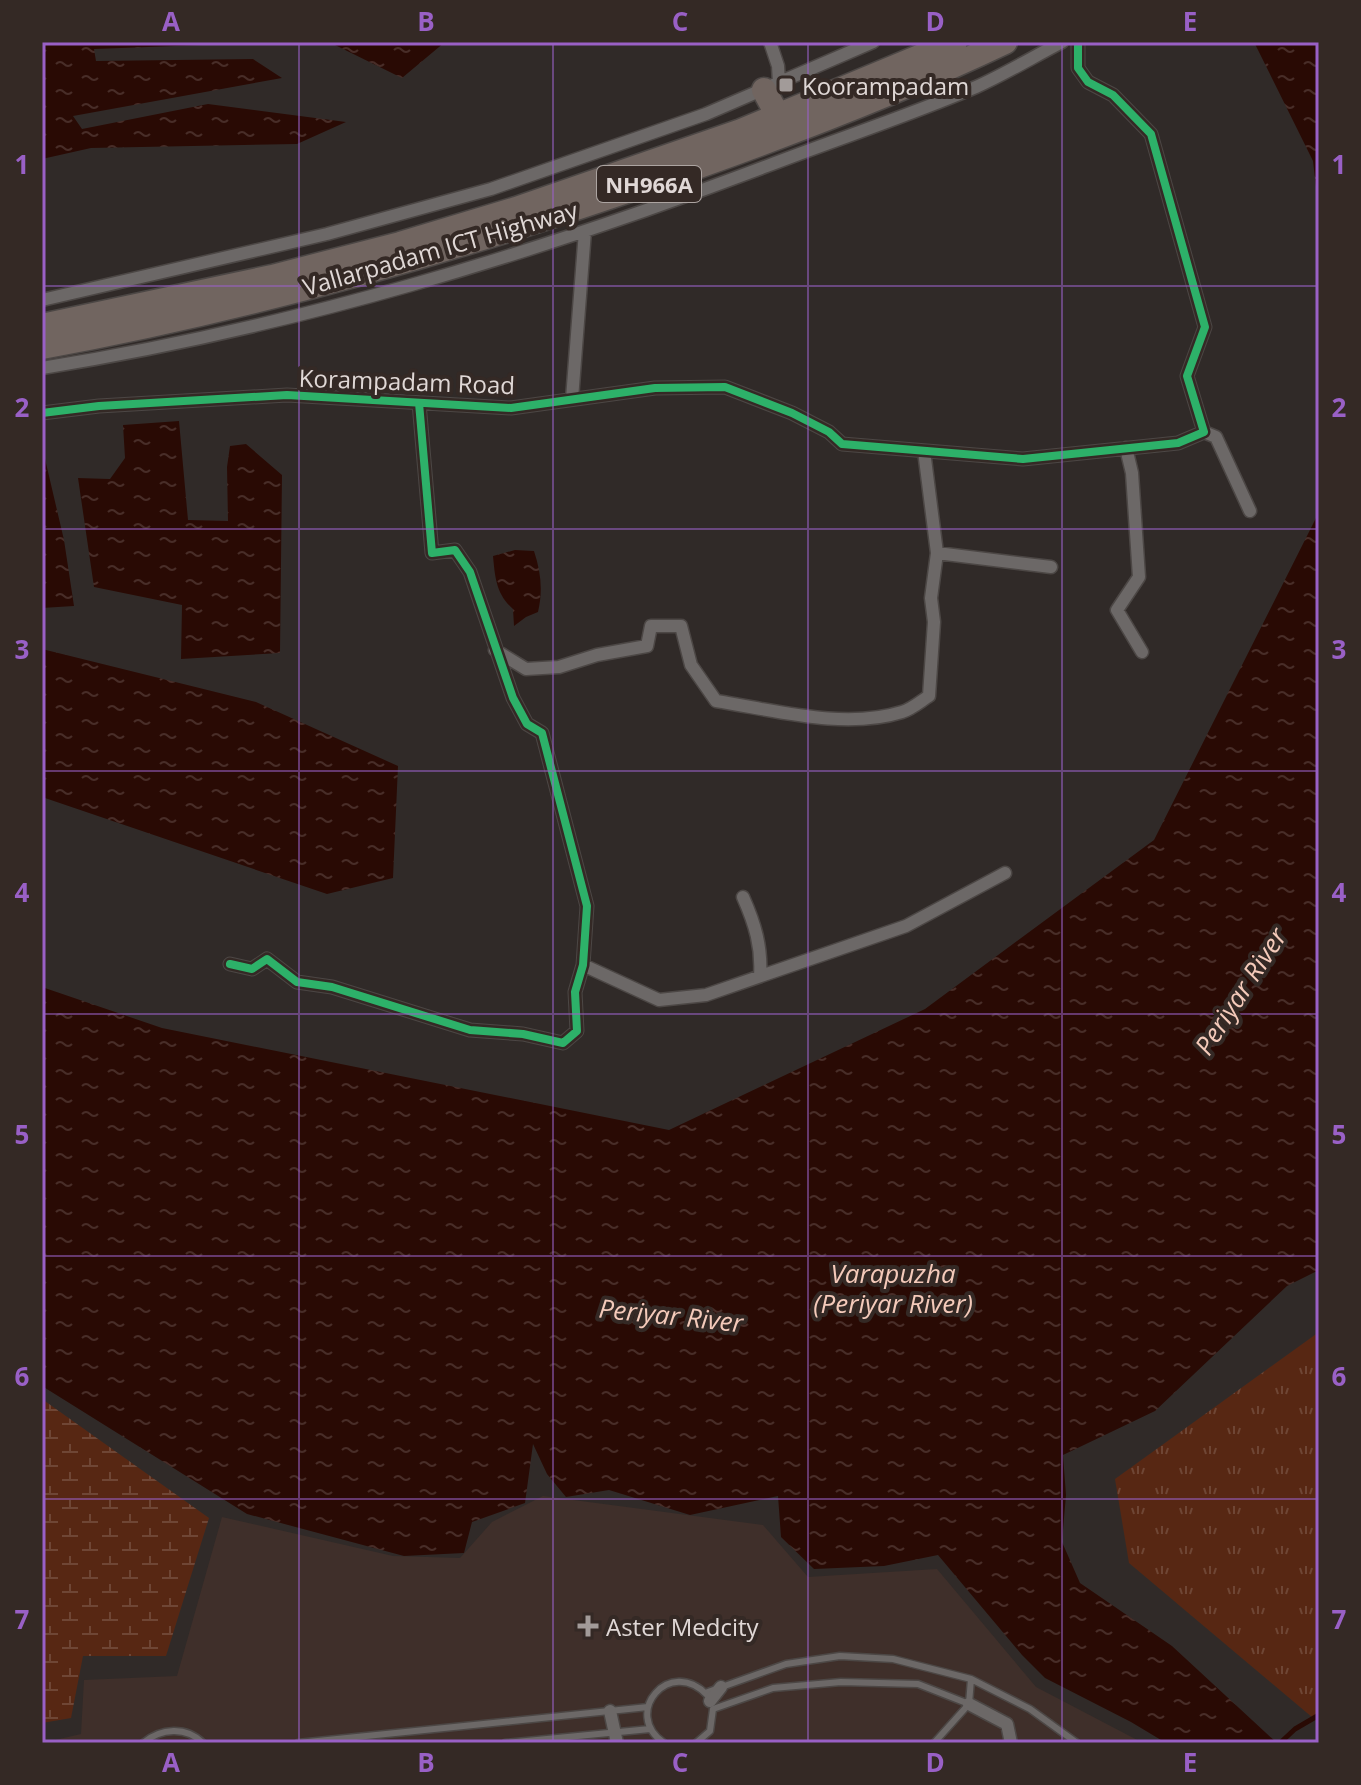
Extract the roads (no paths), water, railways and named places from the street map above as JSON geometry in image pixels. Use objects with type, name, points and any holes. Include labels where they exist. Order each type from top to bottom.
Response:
[{"type":"highway","name":"Vallarpadam ICT Highway","points":[[42,347],[277,286],[516,209],[778,116],[955,42]]},
{"type":"highway","name":"Vallarpadam ICT Highway","points":[[42,326],[409,262],[756,158],[1005,42]]},
{"type":"highway","points":[[771,86],[778,116]]},
{"type":"street","points":[[770,42],[778,66],[771,86]]},
{"type":"street","points":[[42,300],[327,234],[491,189],[632,142],[873,42]]},
{"type":"street","points":[[42,368],[192,340],[337,306],[505,259],[585,231],[756,158],[977,86],[1062,42]]},
{"type":"street","points":[[1078,42],[1078,68],[1088,82],[1113,95],[1151,134],[1205,327],[1187,376],[1204,432],[1216,437],[1250,511]]},
{"type":"street","points":[[572,399],[585,231]]},
{"type":"street","name":"Korampadam Road","points":[[42,413],[99,406],[287,395],[511,408],[655,388],[725,387],[792,413],[829,432],[842,444],[1023,459],[1178,443],[1204,432]]},
{"type":"street","points":[[230,964],[252,969],[267,959],[297,982],[332,987],[470,1030],[523,1034],[563,1043],[577,1031],[575,992],[583,965],[587,906],[542,733],[527,724],[513,698],[470,572],[455,550],[432,553],[419,403]]},
{"type":"street","points":[[1126,448],[1132,473],[1139,577],[1117,610],[1142,652]]},
{"type":"street","points":[[495,650],[526,669],[559,667],[597,655],[647,646],[651,626],[681,626],[691,665],[716,701],[794,716],[867,718],[904,711],[929,696],[934,622],[931,598],[937,553],[924,451]]},
{"type":"street","points":[[937,553],[1051,567]]},
{"type":"street","points":[[583,965],[659,1000],[706,995],[906,926],[1005,873]]},
{"type":"street","points":[[743,897],[756,927],[762,953],[760,976]]},
{"type":"street","points":[[710,1701],[721,1687]]},
{"type":"street","points":[[969,1704],[1007,1724],[1011,1743]]},
{"type":"street","points":[[610,1711],[616,1738]]},
{"type":"lane","points":[[721,1687],[786,1664],[840,1656],[893,1659],[971,1679],[1030,1709],[1077,1743]]},
{"type":"lane","points":[[934,1743],[969,1704],[971,1679]]},
{"type":"lane","points":[[664,1743],[650,1729],[648,1707],[652,1696],[661,1688],[684,1682],[696,1685],[710,1701],[710,1731],[703,1742]]},
{"type":"lane","points":[[710,1701],[773,1688],[841,1682],[918,1684],[969,1704]]},
{"type":"lane","points":[[298,1743],[648,1707]]},
{"type":"lane","points":[[505,1743],[616,1738],[650,1729]]},
{"type":"lane","points":[[143,1743],[152,1735],[168,1730],[185,1731],[203,1743]]},
{"type":"water","points":[[42,42],[282,42],[94,49],[96,61],[253,59],[282,78],[73,116],[82,129],[208,104],[346,122],[297,144],[91,148],[42,159]]},
{"type":"water","points":[[337,42],[445,42],[402,78],[335,45]]},
{"type":"water","points":[[1254,42],[1319,42],[1319,213],[1313,161]]},
{"type":"water","points":[[179,421],[188,520],[228,521],[227,467],[230,446],[246,444],[282,475],[280,653],[181,659],[182,605],[94,587],[78,478],[110,479],[125,458],[123,425]]},
{"type":"water","points":[[42,446],[64,540],[74,606],[42,608]]},
{"type":"water","name":"Varapuzha (Periyar River)","points":[[1319,512],[1319,1270],[1287,1286],[1155,1411],[1063,1455],[1066,1495],[1062,1542],[1080,1583],[1172,1646],[1277,1743],[1166,1743],[1045,1678],[938,1555],[884,1566],[814,1569],[781,1537],[778,1496],[690,1515],[609,1490],[566,1497],[547,1474],[533,1444],[525,1503],[472,1522],[464,1553],[404,1556],[247,1514],[42,1386],[42,987],[162,1028],[669,1130],[925,1009],[1154,840]]},
{"type":"water","points":[[515,550],[534,551],[541,589],[538,612],[514,626],[513,609],[497,585],[493,556]]},
{"type":"water","points":[[42,649],[256,702],[398,766],[393,878],[327,894],[42,797]]},
{"type":"waterway","points":[[1280,1743],[1295,1729],[1319,1715]]},
{"type":"place","name":"Koorampadam","points":[[786,85]]},
{"type":"place","name":"Aster Medcity","points":[[588,1626]]},
{"type":"water label","name":"Periyar River","points":[[1240,991]]},
{"type":"water label","name":"Periyar River","points":[[671,1315]]}]
